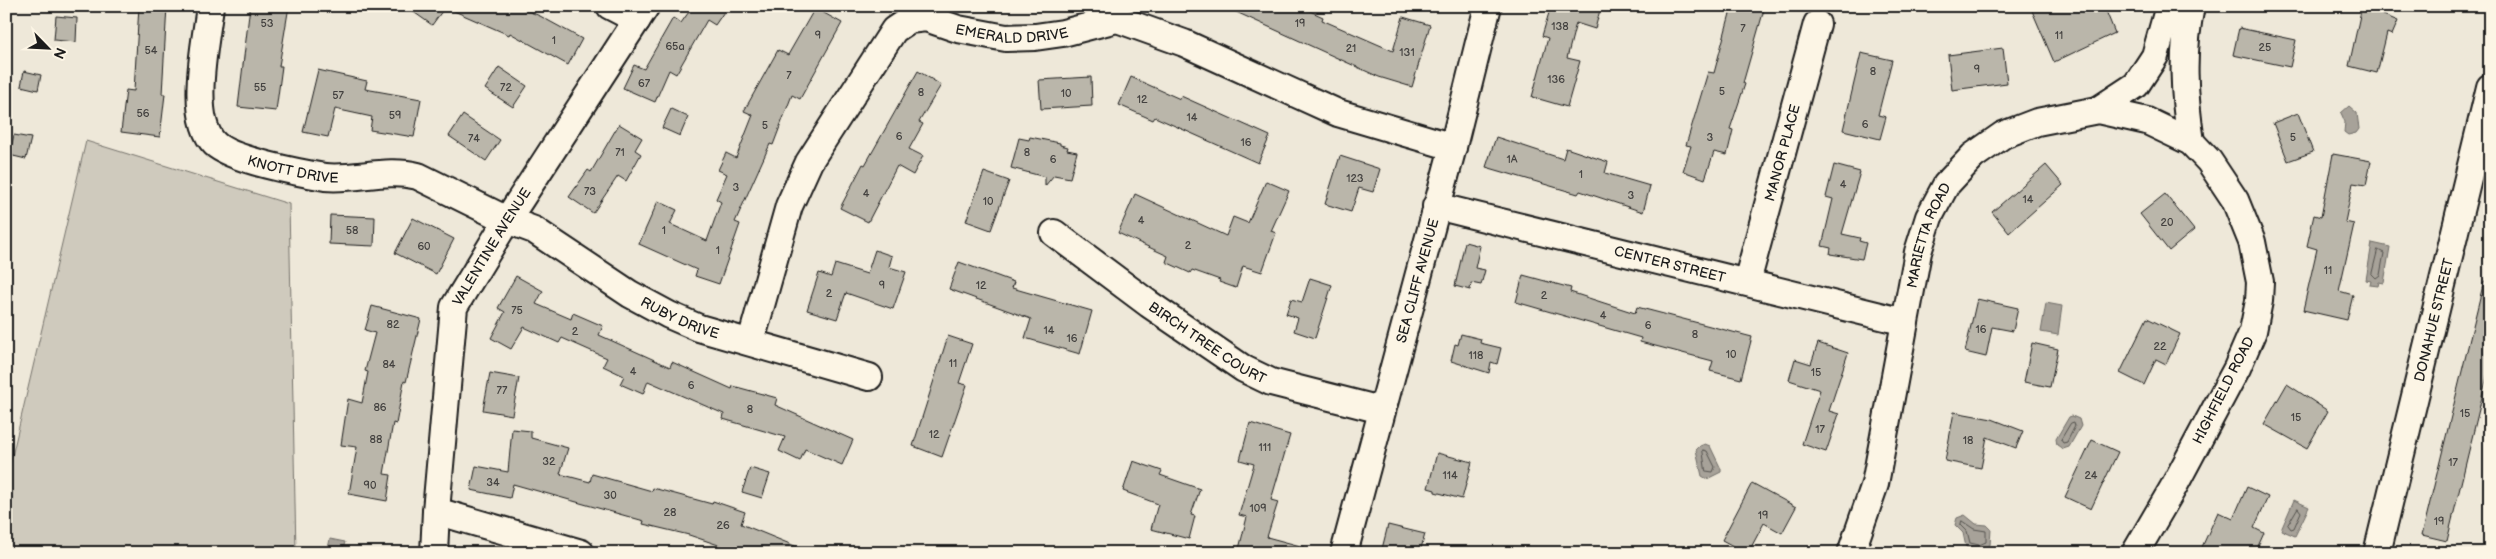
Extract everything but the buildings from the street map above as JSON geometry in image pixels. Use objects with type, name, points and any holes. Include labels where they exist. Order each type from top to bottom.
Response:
[{"type":"street","name":"KNOTT DRIVE","points":[[210,6],[200,98],[202,123],[216,144],[238,156],[325,178],[403,172],[418,176],[507,220]]},
{"type":"street","points":[[610,6],[641,13]]},
{"type":"street","name":"SEA CLIFF AVENUE","points":[[1344,553],[1453,147],[1488,6]]},
{"type":"street","points":[[2098,110],[2136,85],[2155,56],[2169,6]]},
{"type":"street","points":[[2191,6],[2184,43],[2184,92],[2191,142]]},
{"type":"street","name":"EMERALD DRIVE","points":[[751,341],[789,206],[809,162],[894,30],[909,20],[926,18],[958,29],[1006,38],[1035,37],[1063,33],[1119,12],[1184,44],[1338,113],[1453,147]]},
{"type":"street","name":"VALENTINE AVENUE","points":[[434,553],[454,307],[507,220],[641,13]]},
{"type":"street","name":"MANOR PLACE","points":[[1747,282],[1817,24]]},
{"type":"street","name":"DONAHUE STREET","points":[[2377,553],[2490,87]]},
{"type":"street","name":"MARIETTA ROAD","points":[[1852,553],[1875,484],[1918,252],[1928,217],[1946,184],[1973,156],[2003,135],[2037,122],[2098,110],[2146,122],[2191,142]]},
{"type":"street","name":"HIGHFIELD ROAD","points":[[2135,553],[2173,488],[2237,368],[2253,331],[2259,302],[2260,282],[2252,242],[2235,200],[2210,161],[2191,142]]},
{"type":"street","name":"CENTER STREET","points":[[1436,206],[1905,322]]},
{"type":"street","name":"RUBY DRIVE","points":[[507,220],[534,230],[630,294],[668,315],[699,328],[751,341],[792,356],[850,370],[869,377]]},
{"type":"street","name":"BIRCH TREE COURT","points":[[1054,233],[1149,304],[1244,369],[1271,382],[1381,410]]},
{"type":"street","points":[[436,511],[580,553]]},
{"type":"shaded area","points":[[86,141],[289,204],[296,553],[6,553],[6,482]]},
{"type":"water","points":[[2349,106],[2357,113],[2359,129],[2356,133],[2348,135],[2344,132],[2345,122],[2341,113]]},
{"type":"water","points":[[2372,243],[2390,247],[2384,283],[2379,282],[2378,286],[2370,285],[2371,281],[2366,280]]},
{"type":"water","points":[[2046,303],[2062,306],[2058,335],[2041,332]]},
{"type":"water","points":[[2072,416],[2079,419],[2081,426],[2069,447],[2063,449],[2057,445],[2056,439],[2069,417]]},
{"type":"water","points":[[1705,444],[1710,446],[1721,469],[1721,472],[1707,479],[1702,476],[1696,450]]},
{"type":"water","points":[[2294,500],[2309,507],[2295,536],[2281,530]]},
{"type":"water","points":[[1965,515],[1976,524],[1987,525],[1991,529],[1990,545],[1981,550],[1966,547],[1963,533],[1955,525],[1957,518]]},
{"type":"water","points":[[330,539],[345,542],[342,553],[327,553]]}]
